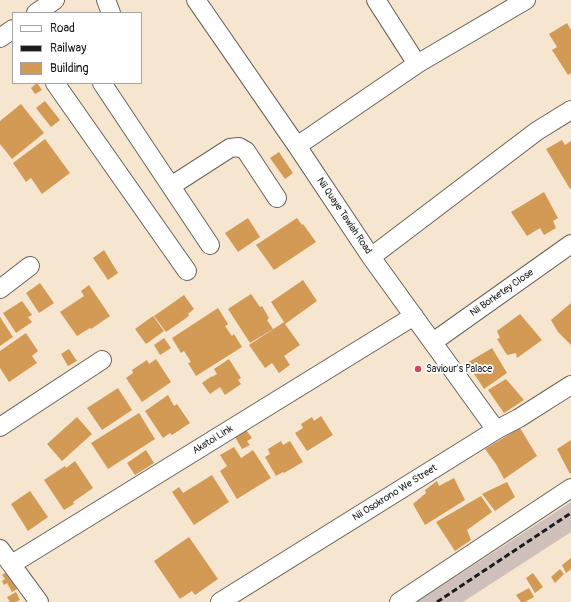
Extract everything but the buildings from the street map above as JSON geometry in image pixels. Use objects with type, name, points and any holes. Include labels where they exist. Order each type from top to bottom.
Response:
[{"type":"street","points":[[37,12],[55,0]]},
{"type":"street","points":[[106,0],[111,12]]},
{"type":"street","name":"Nii Quaye Tawiah Road","points":[[196,0],[297,146],[371,257],[496,430]]},
{"type":"street","points":[[376,0],[417,64]]},
{"type":"street","points":[[297,146],[417,64],[526,0]]},
{"type":"street","points":[[0,38],[12,30]]},
{"type":"street","points":[[56,84],[187,271]]},
{"type":"street","points":[[103,84],[210,245]]},
{"type":"street","points":[[371,257],[537,131],[571,110]]},
{"type":"street","points":[[171,186],[230,148],[239,147],[246,151],[277,198]]},
{"type":"street","name":"Nii Borketey Close","points":[[433,342],[571,244]]},
{"type":"street","points":[[0,289],[30,266]]},
{"type":"street","name":"Akatoi Link","points":[[12,564],[414,316]]},
{"type":"street","points":[[0,427],[102,360]]},
{"type":"street","name":"Nii Osokrono We Street","points":[[220,602],[571,385]]},
{"type":"street","points":[[399,602],[571,488]]},
{"type":"street","points":[[0,549],[39,602]]},
{"type":"shaded area","points":[[571,502],[571,532],[463,602],[417,602]]},
{"type":"railway","points":[[437,602],[571,513]]},
{"type":"place","name":"Saviour's Palace","points":[[418,369]]}]
